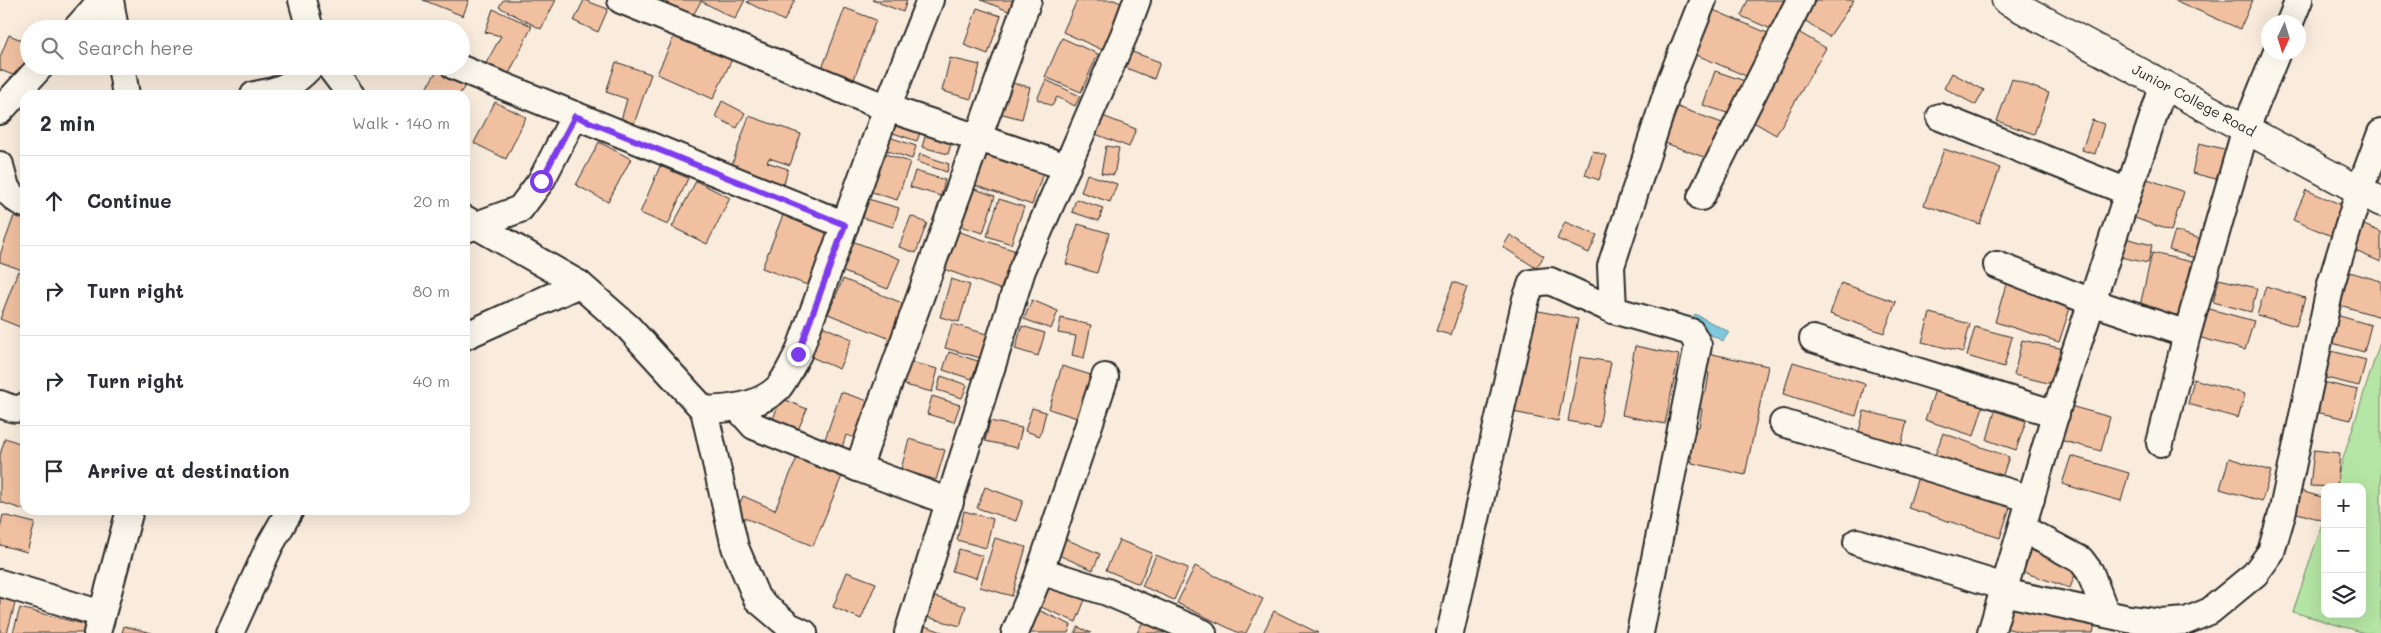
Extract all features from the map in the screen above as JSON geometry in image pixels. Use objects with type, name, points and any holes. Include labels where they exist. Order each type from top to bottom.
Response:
[{"type":"street","points":[[84,20],[102,0]]},
{"type":"street","points":[[110,0],[113,20]]},
{"type":"street","points":[[302,0],[308,20]]},
{"type":"street","points":[[621,0],[888,108],[1067,168]]},
{"type":"street","points":[[704,410],[737,407],[759,401],[778,387],[798,354],[888,108],[930,0]]},
{"type":"street","points":[[858,468],[1028,0]]},
{"type":"street","points":[[908,633],[1022,270],[1124,35],[1136,0]]},
{"type":"street","points":[[1613,310],[1611,266],[1671,80],[1703,0]]},
{"type":"street","points":[[1700,197],[1800,0]]},
{"type":"street","name":"Junior College Road","points":[[2006,0],[2370,195]]},
{"type":"street","points":[[2293,15],[2299,0]]},
{"type":"street","points":[[2160,443],[2186,334],[2246,128],[2274,60]]},
{"type":"street","points":[[470,73],[845,225]]},
{"type":"street","points":[[0,111],[33,75]]},
{"type":"street","points":[[123,75],[125,90]]},
{"type":"street","points":[[278,90],[294,83],[302,75]]},
{"type":"street","points":[[1991,633],[2056,414],[2164,84]]},
{"type":"street","points":[[470,225],[520,209],[541,181],[575,116]]},
{"type":"street","points":[[1940,117],[2128,192]]},
{"type":"street","points":[[1857,542],[2004,589],[2106,614],[2162,623],[2186,621],[2210,611],[2255,574],[2272,552],[2331,284],[2370,195],[2381,134]]},
{"type":"street","points":[[0,165],[10,199]]},
{"type":"street","points":[[470,226],[579,284],[628,328],[704,410],[735,547],[757,599],[789,626],[804,633]]},
{"type":"street","points":[[1997,265],[2092,302],[2186,334]]},
{"type":"street","points":[[1450,633],[1532,283],[1550,281],[1613,310],[1691,332],[1698,345],[1640,633]]},
{"type":"street","points":[[470,334],[579,284]]},
{"type":"street","points":[[1813,339],[2056,414]]},
{"type":"street","points":[[1015,633],[1040,570],[1105,377]]},
{"type":"street","points":[[0,404],[12,409],[20,409]]},
{"type":"street","points":[[737,407],[754,426],[858,468],[950,502]]},
{"type":"street","points":[[1783,423],[2032,498]]},
{"type":"street","points":[[0,584],[100,623],[129,515]]},
{"type":"street","points":[[230,633],[270,545],[287,515]]},
{"type":"street","points":[[2023,529],[2081,560],[2090,572],[2106,614]]},
{"type":"street","points":[[1040,570],[1108,592],[1203,633]]},
{"type":"green space","points":[[2381,339],[2381,633],[2365,633],[2293,612],[2321,527],[2321,618],[2366,618],[2366,483],[2335,483]]},
{"type":"water","points":[[1695,314],[1729,332],[1723,341],[1689,324]]},
{"type":"building","points":[[423,0],[469,0],[463,16]]},
{"type":"building","points":[[503,0],[556,0],[541,29],[499,7]]},
{"type":"building","points":[[584,0],[608,9],[598,32],[574,21]]},
{"type":"building","points":[[660,0],[745,0],[735,19],[701,1],[691,19],[659,2]]},
{"type":"building","points":[[749,0],[795,0],[784,21],[747,2]]},
{"type":"building","points":[[872,0],[907,0],[903,12]]},
{"type":"building","points":[[981,0],[1016,0],[1011,12]]},
{"type":"building","points":[[1077,0],[1114,0],[1128,6],[1107,52],[1063,32]]},
{"type":"building","points":[[1748,0],[1789,0],[1778,32],[1741,16]]},
{"type":"building","points":[[1816,0],[1854,0],[1829,37],[1803,19]]},
{"type":"building","points":[[2174,0],[2253,0],[2240,29]]},
{"type":"building","points":[[845,8],[876,20],[853,82],[821,71]]},
{"type":"building","points":[[977,8],[1001,16],[988,54],[964,45]]},
{"type":"building","points":[[493,9],[532,26],[507,78],[484,67],[501,36],[485,32]]},
{"type":"building","points":[[1711,9],[1777,37],[1758,81],[1692,53]]},
{"type":"building","points":[[1793,29],[1826,48],[1776,135],[1743,116]]},
{"type":"building","points":[[676,32],[733,57],[713,99],[657,74]]},
{"type":"building","points":[[9,35],[20,39],[20,75],[25,75],[23,79],[0,70],[0,57]]},
{"type":"building","points":[[1062,38],[1098,54],[1081,92],[1045,77]]},
{"type":"building","points":[[1127,50],[1160,62],[1154,79],[1121,66]]},
{"type":"building","points":[[950,58],[980,65],[971,99],[942,91]]},
{"type":"building","points":[[616,62],[651,74],[634,124],[621,120],[627,99],[606,92]]},
{"type":"building","points":[[1715,71],[1751,83],[1739,117],[1703,105]]},
{"type":"building","points":[[1952,73],[1984,90],[1976,105],[1944,88]]},
{"type":"building","points":[[434,75],[448,75],[465,86],[462,90],[425,90]]},
{"type":"building","points":[[2012,79],[2049,93],[2034,134],[1997,121]]},
{"type":"building","points":[[1046,80],[1080,96],[1075,106],[1057,97],[1052,106],[1037,99]]},
{"type":"building","points":[[1003,81],[1030,87],[1022,119],[995,112]]},
{"type":"building","points":[[722,101],[745,113],[737,128],[715,117]]},
{"type":"building","points":[[495,102],[526,117],[506,159],[474,143]]},
{"type":"building","points":[[1678,107],[1725,124],[1712,160],[1665,143]]},
{"type":"building","points":[[900,113],[924,121],[917,141],[893,133]]},
{"type":"building","points":[[1100,115],[1136,129],[1129,147],[1093,133]]},
{"type":"building","points":[[749,116],[801,134],[790,165],[769,158],[767,162],[788,169],[784,184],[731,167]]},
{"type":"building","points":[[2092,120],[2104,124],[2095,154],[2082,150]]},
{"type":"building","points":[[927,130],[953,138],[948,154],[922,147]]},
{"type":"building","points":[[889,137],[916,146],[912,159],[885,150]]},
{"type":"building","points":[[990,141],[1047,161],[1032,205],[974,185]]},
{"type":"building","points":[[599,142],[631,159],[608,202],[576,185]]},
{"type":"building","points":[[2199,143],[2232,151],[2224,181],[2192,173]]},
{"type":"building","points":[[1106,146],[1119,148],[1114,175],[1101,173]]},
{"type":"building","points":[[1944,149],[2000,168],[1980,224],[1924,205]]},
{"type":"building","points":[[1593,151],[1607,156],[1599,180],[1585,175]]},
{"type":"building","points":[[882,153],[910,162],[897,200],[869,191]]},
{"type":"building","points":[[920,154],[949,164],[947,172],[917,162]]},
{"type":"building","points":[[660,166],[688,178],[668,225],[640,213]]},
{"type":"building","points":[[915,171],[945,180],[941,196],[910,187]]},
{"type":"building","points":[[1087,174],[1117,184],[1110,202],[1081,192]]},
{"type":"building","points":[[2145,178],[2184,192],[2171,231],[2132,217]]},
{"type":"building","points":[[696,181],[730,198],[707,244],[672,227]]},
{"type":"building","points":[[972,188],[995,196],[983,233],[960,226]]},
{"type":"building","points":[[2306,190],[2352,209],[2339,239],[2293,220]]},
{"type":"building","points":[[868,199],[899,208],[893,227],[863,218]]},
{"type":"building","points":[[999,199],[1024,207],[1011,244],[987,236]]},
{"type":"building","points":[[1076,199],[1103,208],[1099,221],[1072,212]]},
{"type":"building","points":[[783,215],[830,233],[810,286],[762,268]]},
{"type":"building","points":[[14,216],[20,218],[20,269],[0,262],[0,255]]},
{"type":"building","points":[[911,216],[927,223],[916,253],[899,247]]},
{"type":"building","points":[[1565,222],[1597,235],[1589,253],[1557,239]]},
{"type":"building","points":[[1078,224],[1109,233],[1097,273],[1066,264]]},
{"type":"building","points":[[2364,225],[2381,232],[2381,262],[2353,250]]},
{"type":"building","points":[[954,230],[1016,251],[1002,290],[941,268]]},
{"type":"building","points":[[2175,231],[2201,239],[2195,258],[2169,250]]},
{"type":"building","points":[[1510,235],[1544,256],[1536,268],[1503,247]]},
{"type":"building","points":[[2125,238],[2152,245],[2148,263],[2120,257]]},
{"type":"building","points":[[852,241],[900,259],[888,289],[841,271]]},
{"type":"building","points":[[2152,253],[2192,262],[2179,316],[2140,306]]},
{"type":"building","points":[[2339,269],[2381,281],[2381,317],[2329,302]]},
{"type":"building","points":[[18,271],[20,272],[20,327],[0,319]]},
{"type":"building","points":[[843,279],[907,305],[893,340],[828,314]]},
{"type":"building","points":[[951,279],[970,285],[959,322],[940,317]]},
{"type":"building","points":[[2219,279],[2257,288],[2251,312],[2213,302]]},
{"type":"building","points":[[2007,281],[2072,302],[2059,342],[1995,322]]},
{"type":"building","points":[[1453,282],[1467,287],[1451,335],[1436,331]]},
{"type":"building","points":[[1841,283],[1896,302],[1884,333],[1830,314]]},
{"type":"building","points":[[2266,286],[2305,298],[2296,326],[2257,315]]},
{"type":"building","points":[[1032,300],[1058,311],[1051,329],[1024,319]]},
{"type":"building","points":[[2206,308],[2254,321],[2245,350],[2198,337]]},
{"type":"building","points":[[1534,310],[1578,319],[1558,421],[1513,412]]},
{"type":"building","points":[[1930,313],[1970,324],[1963,352],[1922,342]]},
{"type":"building","points":[[2329,313],[2371,325],[2364,352],[2321,340]]},
{"type":"building","points":[[1061,318],[1091,325],[1084,358],[1072,355],[1076,336],[1058,333]]},
{"type":"building","points":[[952,324],[990,335],[984,359],[945,348]]},
{"type":"building","points":[[822,326],[852,339],[839,369],[809,356]]},
{"type":"building","points":[[1022,326],[1045,333],[1038,356],[1015,349]]},
{"type":"building","points":[[1975,327],[2012,337],[2004,367],[1967,356]]},
{"type":"building","points":[[2022,340],[2069,350],[2061,386],[2014,375]]},
{"type":"building","points":[[1635,346],[1679,355],[1665,424],[1622,415]]},
{"type":"building","points":[[2320,348],[2366,360],[2359,386],[2314,375]]},
{"type":"building","points":[[949,352],[978,361],[972,379],[943,370]]},
{"type":"building","points":[[1703,352],[1768,366],[1745,475],[1692,463],[1687,425],[1699,427],[1702,409],[1691,407],[1693,390],[1706,392],[1709,373],[1701,370]]},
{"type":"building","points":[[1580,357],[1611,362],[1599,427],[1568,421]]},
{"type":"building","points":[[906,361],[938,369],[932,392],[901,384]]},
{"type":"building","points":[[1793,362],[1865,384],[1856,416],[1783,394]]},
{"type":"building","points":[[1062,366],[1094,376],[1080,419],[1049,409]]},
{"type":"building","points":[[941,376],[967,385],[962,398],[937,390]]},
{"type":"building","points":[[2194,379],[2245,394],[2238,418],[2188,404]]},
{"type":"building","points":[[2313,380],[2358,390],[2351,420],[2307,410]]},
{"type":"building","points":[[1935,390],[1983,406],[1974,436],[1925,420]]},
{"type":"building","points":[[841,392],[874,403],[861,440],[846,435],[841,451],[823,445]]},
{"type":"building","points":[[932,396],[960,405],[954,422],[927,414]]},
{"type":"building","points":[[781,398],[807,409],[794,439],[769,429]]},
{"type":"building","points":[[2070,406],[2110,417],[2101,451],[2060,440]]},
{"type":"building","points":[[1032,408],[1046,412],[1040,436],[1025,431]]},
{"type":"building","points":[[1864,411],[1907,421],[1900,450],[1857,439]]},
{"type":"building","points":[[1995,411],[2026,421],[2016,450],[1987,440]]},
{"type":"building","points":[[990,421],[1022,428],[1017,448],[985,441]]},
{"type":"building","points":[[1943,433],[2009,457],[1999,486],[1933,461]]},
{"type":"building","points":[[5,438],[20,443],[20,508],[0,502],[0,455]]},
{"type":"building","points":[[909,439],[945,450],[936,480],[901,469]]},
{"type":"building","points":[[2314,450],[2340,453],[2337,483],[2321,483],[2321,486],[2310,486]]},
{"type":"building","points":[[799,453],[844,471],[813,546],[735,514],[743,496],[775,510]]},
{"type":"building","points":[[2071,456],[2129,473],[2121,501],[2062,484]]},
{"type":"building","points":[[2229,458],[2271,471],[2262,501],[2220,489]]},
{"type":"building","points":[[1918,477],[2010,507],[2000,538],[1908,508]]},
{"type":"building","points":[[985,487],[1023,501],[1016,521],[977,508]]},
{"type":"building","points":[[2290,488],[2321,497],[2321,520],[2284,509]]},
{"type":"building","points":[[964,511],[993,519],[986,548],[957,540]]},
{"type":"building","points":[[3,515],[35,523],[27,552],[0,545],[0,528]]},
{"type":"building","points":[[1061,537],[1100,554],[1093,570],[1054,553]]},
{"type":"building","points":[[995,538],[1026,547],[1012,596],[980,587]]},
{"type":"building","points":[[1119,540],[1152,553],[1139,584],[1106,570]]},
{"type":"building","points":[[2021,547],[2078,567],[2070,588],[2014,569]]},
{"type":"building","points":[[959,549],[983,556],[976,578],[952,571]]},
{"type":"building","points":[[1156,555],[1188,568],[1174,600],[1142,586]]},
{"type":"building","points":[[1195,566],[1263,599],[1246,633],[1239,633],[1177,603]]},
{"type":"building","points":[[847,572],[876,583],[861,619],[833,607]]},
{"type":"building","points":[[1047,573],[1089,590],[1076,622],[1034,604]]},
{"type":"building","points":[[2010,595],[2096,619],[2093,633],[2025,633],[2001,627]]},
{"type":"building","points":[[0,596],[16,600],[7,633],[0,633]]},
{"type":"building","points":[[932,596],[966,606],[960,626],[927,617]]},
{"type":"building","points":[[1032,607],[1071,625],[1068,633],[1020,633]]},
{"type":"building","points":[[20,608],[91,626],[89,633],[13,633]]},
{"type":"building","points":[[1274,611],[1318,633],[1263,633]]},
{"type":"building","points":[[1143,622],[1165,633],[1137,633]]},
{"type":"building","points":[[124,626],[152,633],[122,633]]},
{"type":"building","points":[[925,626],[945,633],[923,633]]},
{"type":"building","points":[[1078,627],[1091,633],[1075,633]]},
{"type":"route","points":[[541,181],[575,116],[845,225],[798,354]]}]
